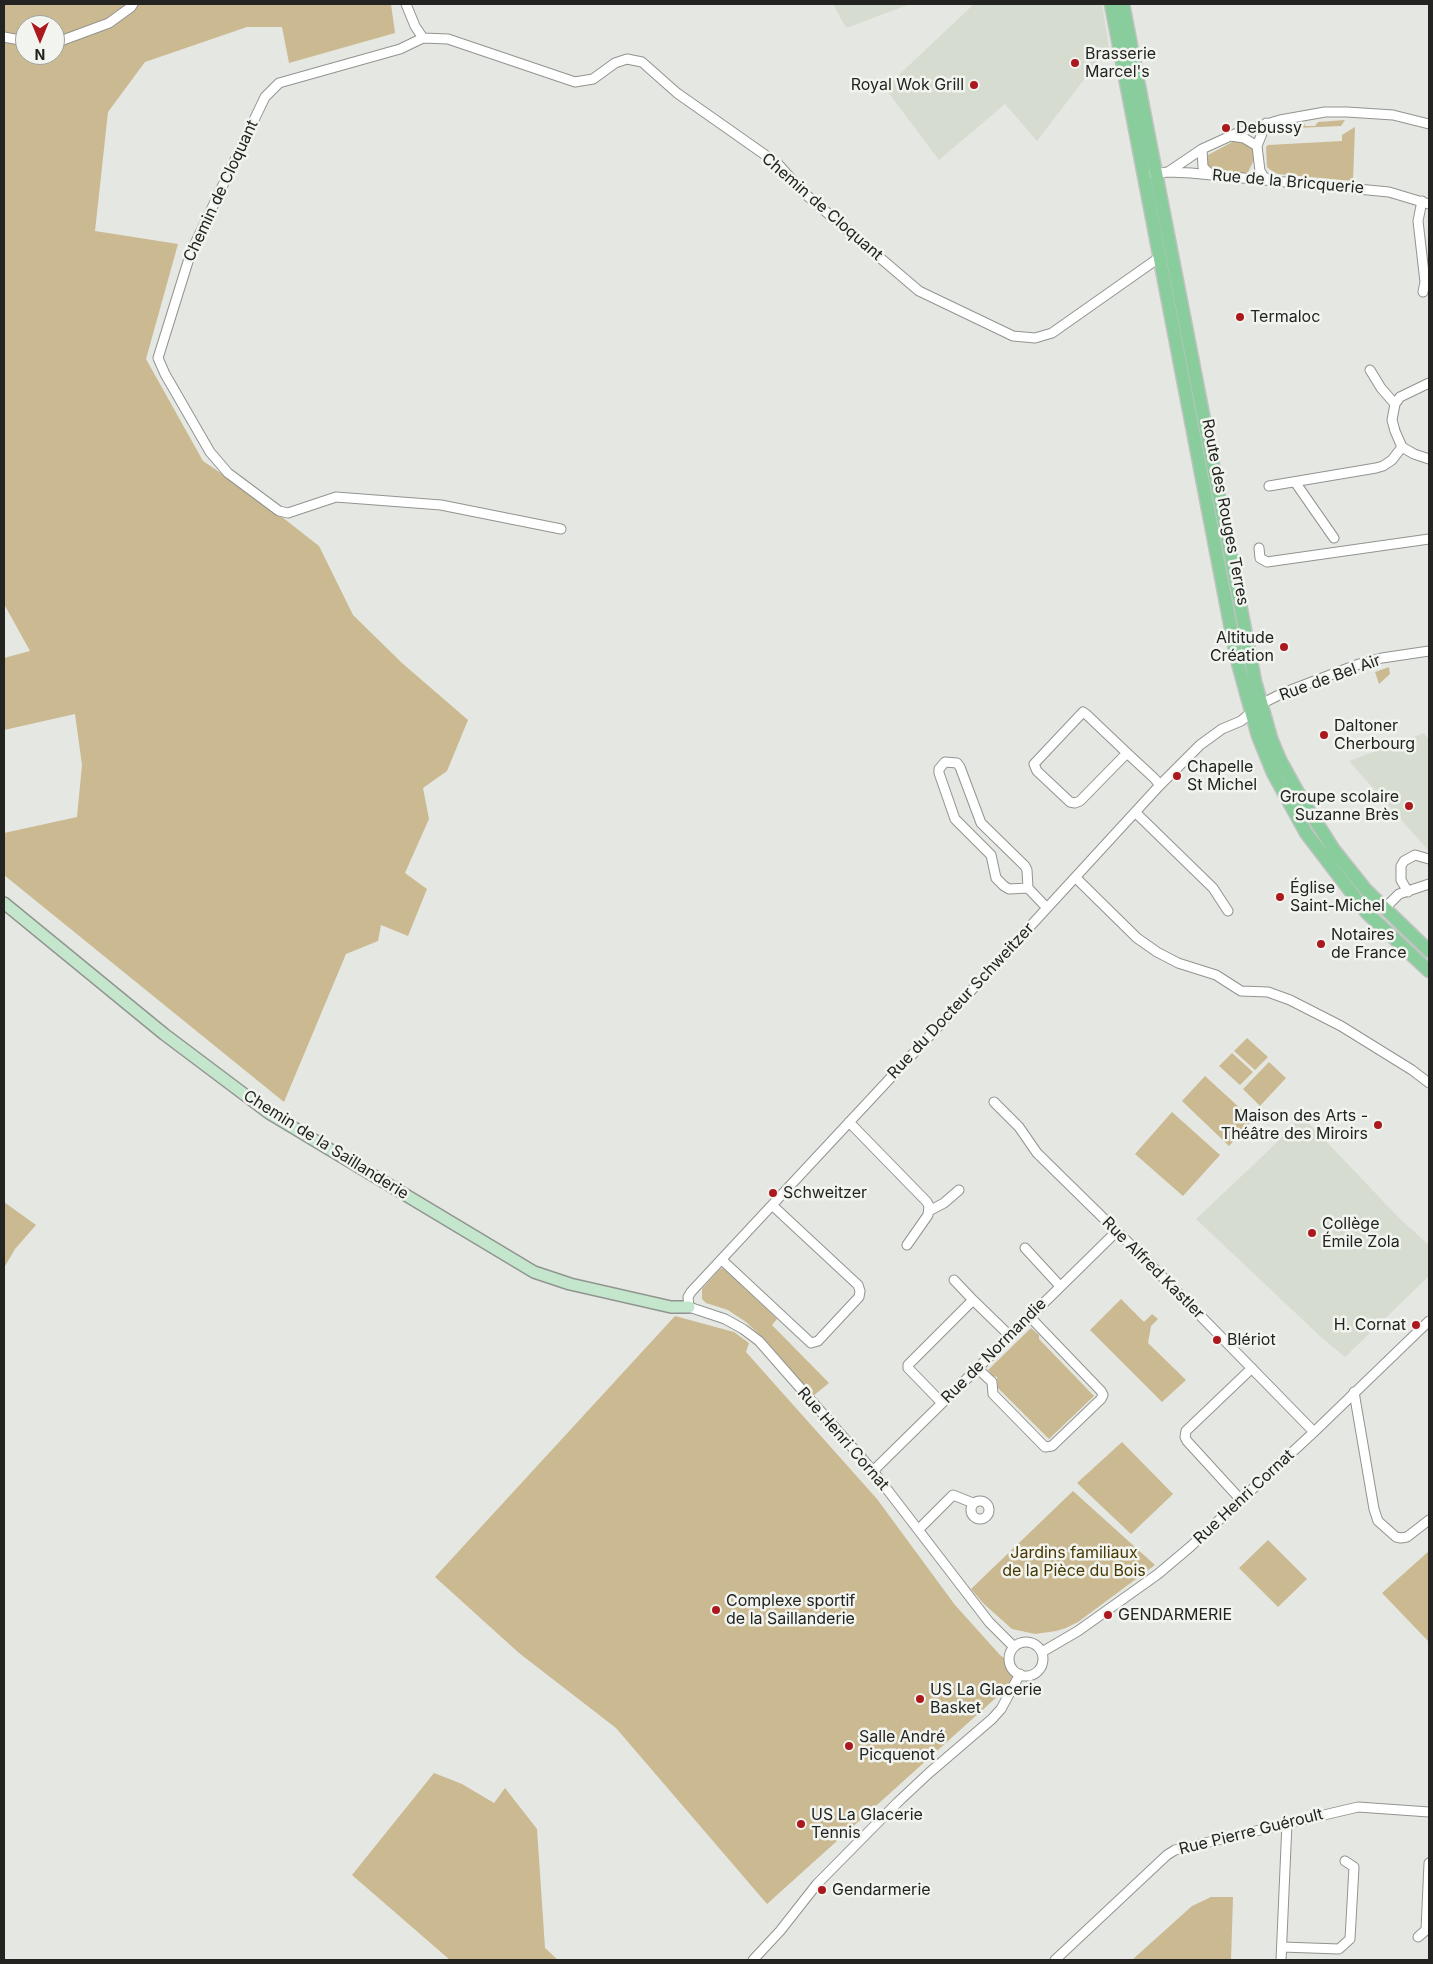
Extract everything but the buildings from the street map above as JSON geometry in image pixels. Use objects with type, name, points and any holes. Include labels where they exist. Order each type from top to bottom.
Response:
[{"type":"main road","name":"Route des Rouges Terres","points":[[1111,4],[1156,174],[1160,257],[1237,660],[1251,712],[1273,773],[1306,833],[1367,913],[1429,970]]},
{"type":"main road","name":"Route des Rouges Terres","points":[[1123,4],[1253,672],[1261,704],[1280,760],[1301,798],[1344,863],[1384,909],[1429,951]]},
{"type":"street","points":[[65,39],[109,23],[132,8],[133,4]]},
{"type":"street","points":[[406,4],[415,26],[423,38]]},
{"type":"street","name":"Chemin de Cloquant","points":[[562,529],[441,505],[336,497],[288,513],[279,511],[228,473],[210,452],[158,358],[191,252],[265,97],[279,83],[400,49],[423,38],[448,39],[574,82],[593,79],[615,63],[621,61],[628,59],[642,62],[677,93],[778,164],[804,193],[919,291],[1013,336],[1035,338],[1052,333],[1160,257]]},
{"type":"street","points":[[1156,174],[1228,136],[1266,122],[1325,112],[1347,112],[1393,115],[1429,124]]},
{"type":"street","points":[[1266,122],[1257,146],[1260,171],[1270,181]]},
{"type":"street","points":[[1228,136],[1244,138],[1257,146]]},
{"type":"street","points":[[1202,149],[1203,167],[1211,175]]},
{"type":"street","points":[[1243,178],[1254,170],[1258,160]]},
{"type":"street","name":"Rue de la Bricquerie","points":[[1156,174],[1211,175],[1389,192],[1426,202]]},
{"type":"street","points":[[1423,292],[1425,282],[1418,221],[1426,202]]},
{"type":"street","points":[[1370,370],[1381,388],[1395,404]]},
{"type":"street","points":[[1429,384],[1400,397],[1395,404],[1392,420],[1402,446],[1414,454],[1429,459]]},
{"type":"street","points":[[1269,486],[1383,466],[1392,460],[1402,446]]},
{"type":"street","points":[[1295,482],[1334,538]]},
{"type":"street","points":[[1259,548],[1260,558],[1267,562],[1429,540]]},
{"type":"street","name":"Rue de Bel Air","points":[[1251,712],[1261,704],[1283,693],[1359,664],[1382,658],[1429,651]]},
{"type":"street","points":[[1127,753],[1080,801],[1070,802],[1034,764],[1083,712],[1127,753],[1160,785]]},
{"type":"street","name":"Rue du Docteur Schweitzer","points":[[688,1307],[688,1297],[691,1292],[1160,785],[1212,735],[1241,721],[1251,712]]},
{"type":"street","points":[[1028,888],[1009,889],[1004,886],[996,878],[990,855],[955,819],[939,774],[939,769],[946,762],[957,763],[960,767],[981,823],[1024,866],[1027,870],[1028,888],[1047,908]]},
{"type":"street","points":[[1136,813],[1212,888],[1228,911]]},
{"type":"street","points":[[1408,892],[1401,880],[1401,866],[1404,861],[1415,855],[1429,859]]},
{"type":"street","points":[[1076,878],[1137,938],[1157,952],[1178,963],[1216,975],[1241,990],[1268,992],[1290,1000],[1341,1026],[1412,1070],[1429,1083]]},
{"type":"street","points":[[1384,909],[1399,894],[1429,884]]},
{"type":"street","name":"Chemin de la Saillanderie","points":[[4,902],[164,1034],[270,1113],[534,1272],[588,1288],[671,1307],[688,1307]]},
{"type":"street","name":"Rue Alfred Kastler","points":[[994,1102],[1020,1127],[1036,1153],[1314,1432]]},
{"type":"street","points":[[849,1122],[927,1202],[929,1211],[925,1221],[907,1245]]},
{"type":"street","points":[[929,1211],[944,1203],[959,1190]]},
{"type":"street","points":[[722,1260],[811,1342],[818,1341],[859,1297],[858,1285],[772,1205]]},
{"type":"street","name":"Rue de Normandie","points":[[873,1471],[1009,1335],[1116,1232]]},
{"type":"street","points":[[1025,1248],[1060,1286]]},
{"type":"street","points":[[954,1280],[1009,1335]]},
{"type":"street","points":[[942,1403],[908,1368],[908,1365],[973,1300]]},
{"type":"street","name":"Rue Henri Cornat","points":[[688,1307],[725,1319],[759,1341],[873,1471],[989,1622],[1013,1646]]},
{"type":"street","points":[[978,1368],[992,1382],[993,1394],[1045,1447],[1052,1446],[1101,1399],[1103,1395],[1101,1391],[1029,1316]]},
{"type":"street","name":"Rue Henri Cornat","points":[[1042,1652],[1071,1636],[1158,1574],[1190,1548],[1429,1321]]},
{"type":"street","points":[[1241,1500],[1187,1441],[1186,1431],[1252,1368]]},
{"type":"street","points":[[1354,1392],[1374,1509],[1378,1521],[1396,1537],[1402,1538],[1407,1537],[1429,1520]]},
{"type":"street","points":[[918,1529],[953,1494],[973,1503]]},
{"type":"street","points":[[1029,1641],[1037,1645],[1042,1652],[1044,1658],[1042,1666],[1037,1673],[1029,1676],[1020,1674],[1011,1668],[1008,1661],[1009,1652],[1013,1646],[1020,1642],[1029,1641]]},
{"type":"street","points":[[753,1960],[780,1931],[817,1884],[929,1773],[992,1719],[1001,1709],[1020,1674]]},
{"type":"street","name":"Rue Pierre Guéroult","points":[[1055,1960],[1167,1855],[1175,1850],[1358,1807],[1429,1812]]},
{"type":"street","points":[[1281,1960],[1287,1823]]},
{"type":"street","points":[[1282,1946],[1339,1949],[1350,1939],[1354,1867],[1345,1861]]},
{"type":"street","points":[[1418,1938],[1426,1930],[1429,1863]]},
{"type":"shaded area","points":[[833,4],[910,4],[846,28]]},
{"type":"shaded area","points":[[974,4],[1102,4],[1109,47],[1037,141],[1005,104],[939,160],[885,88]]},
{"type":"shaded area","name":"Groupe scolaire Suzanne Brès","points":[[1424,733],[1429,740],[1429,851],[1349,761]]},
{"type":"shaded area","name":"Collège Émile Zola","points":[[1302,1116],[1401,1220],[1429,1245],[1429,1276],[1345,1357],[1322,1338],[1196,1219]]},
{"type":"green space","points":[[4,4],[391,4],[395,33],[289,63],[282,27],[247,27],[145,62],[108,112],[95,231],[178,244],[146,359],[203,461],[259,499],[319,546],[353,615],[402,663],[468,720],[447,771],[423,788],[429,819],[405,873],[427,889],[408,936],[381,925],[378,941],[346,954],[284,1102],[4,875],[4,833],[77,817],[82,765],[75,714],[4,730],[4,658],[30,651],[4,604]]},
{"type":"green space","points":[[1345,120],[1341,126],[1274,129],[1304,123],[1305,126],[1315,126],[1318,122]]},
{"type":"green space","points":[[1355,127],[1353,181],[1278,174],[1267,167],[1266,147],[1268,145],[1342,141],[1342,135]]},
{"type":"green space","points":[[1234,141],[1244,142],[1254,149],[1254,160],[1248,172],[1242,174],[1216,171],[1208,167],[1206,157],[1208,155]]},
{"type":"green space","points":[[1389,667],[1390,674],[1379,684],[1375,672]]},
{"type":"green space","points":[[1247,1038],[1268,1057],[1255,1070],[1234,1051]]},
{"type":"green space","points":[[1232,1053],[1253,1072],[1240,1085],[1219,1066]]},
{"type":"green space","points":[[1269,1062],[1286,1078],[1260,1106],[1243,1089]]},
{"type":"green space","points":[[1205,1076],[1253,1120],[1229,1146],[1182,1101]]},
{"type":"green space","points":[[1172,1112],[1220,1155],[1183,1196],[1135,1154]]},
{"type":"green space","points":[[4,1202],[36,1225],[15,1249],[4,1268]]},
{"type":"green space","points":[[723,1268],[777,1319],[772,1325],[829,1383],[813,1396],[768,1343],[746,1322],[728,1310],[706,1303],[702,1299],[702,1289]]},
{"type":"green space","points":[[1121,1299],[1144,1322],[1152,1314],[1158,1319],[1151,1326],[1148,1343],[1186,1380],[1162,1402],[1090,1330]]},
{"type":"green space","name":"Complexe sportif de la Saillanderie","points":[[675,1316],[734,1332],[749,1343],[746,1352],[877,1499],[955,1605],[1000,1655],[1012,1664],[1016,1676],[1009,1686],[767,1904],[616,1728],[519,1653],[435,1577]]},
{"type":"green space","points":[[1031,1328],[1039,1335],[1039,1339],[1094,1396],[1049,1439],[998,1388],[997,1377],[993,1376],[988,1370]]},
{"type":"green space","points":[[1122,1442],[1173,1494],[1131,1534],[1077,1483]]},
{"type":"green space","name":"Jardins familiaux de la Pièce du Bois","points":[[1073,1491],[1155,1565],[1078,1622],[1066,1628],[1035,1634],[1012,1629],[984,1604],[971,1589]]},
{"type":"green space","points":[[1268,1540],[1307,1579],[1278,1607],[1239,1568]]},
{"type":"green space","points":[[1429,1551],[1429,1642],[1382,1593]]},
{"type":"green space","points":[[434,1773],[462,1784],[494,1803],[505,1788],[537,1829],[545,1948],[558,1960],[450,1960],[352,1875]]},
{"type":"green space","points":[[1211,1897],[1233,1897],[1231,1960],[1132,1960],[1192,1906]]},
{"type":"place","name":"Brasserie Marcel's","points":[[1075,63]]},
{"type":"place","name":"Royal Wok Grill","points":[[974,85]]},
{"type":"place","name":"Debussy","points":[[1226,128]]},
{"type":"place","name":"Termaloc","points":[[1240,317]]},
{"type":"place","name":"Altitude Création","points":[[1284,647]]},
{"type":"place","name":"Daltoner Cherbourg","points":[[1324,735]]},
{"type":"place","name":"Chapelle St Michel","points":[[1177,776]]},
{"type":"place","name":"Groupe scolaire Suzanne Brès","points":[[1409,806]]},
{"type":"place","name":"Église Saint-Michel","points":[[1280,897]]},
{"type":"place","name":"Notaires de France","points":[[1321,944]]},
{"type":"place","name":"Maison des Arts - Théâtre des Miroirs","points":[[1378,1125]]},
{"type":"place","name":"Schweitzer","points":[[773,1193]]},
{"type":"place","name":"Collège Émile Zola","points":[[1312,1233]]},
{"type":"place","name":"H. Cornat","points":[[1416,1325]]},
{"type":"place","name":"Blériot","points":[[1217,1340]]},
{"type":"place","name":"Complexe sportif de la Saillanderie","points":[[716,1610]]},
{"type":"place","name":"GENDARMERIE","points":[[1108,1615]]},
{"type":"place","name":"US La Glacerie Basket","points":[[920,1699]]},
{"type":"place","name":"Salle André Picquenot","points":[[849,1746]]},
{"type":"place","name":"US La Glacerie Tennis","points":[[801,1824]]},
{"type":"place","name":"Gendarmerie","points":[[822,1890]]}]
